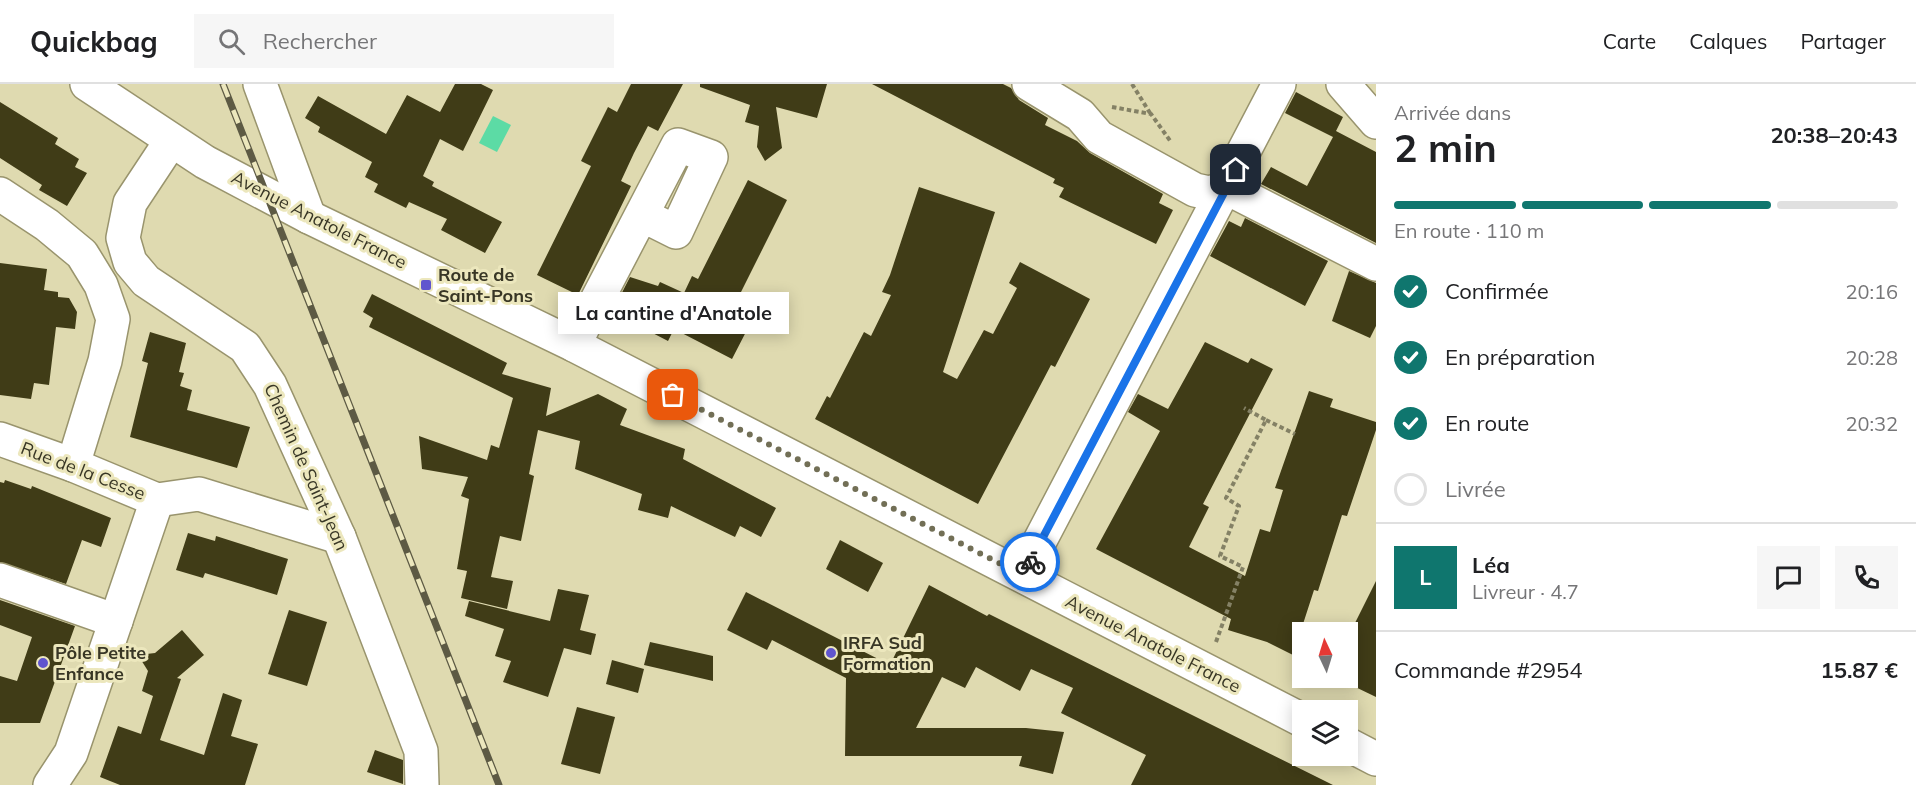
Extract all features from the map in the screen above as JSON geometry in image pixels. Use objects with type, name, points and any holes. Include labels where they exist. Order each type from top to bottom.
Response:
[{"type":"street","points":[[260,84],[309,217]]},
{"type":"street","points":[[1029,84],[1080,115],[1099,137],[1195,190],[1209,193],[1227,188],[1376,264]]},
{"type":"street","points":[[1022,575],[1227,188],[1279,84]]},
{"type":"street","points":[[1343,84],[1376,122]]},
{"type":"street","name":"Avenue Anatole France","points":[[97,89],[171,141],[309,217],[574,345],[1292,715]]},
{"type":"street","name":"Chemin de Saint-Jean","points":[[171,141],[130,203],[123,238],[130,262],[146,281],[245,347],[270,385],[339,537],[421,751],[422,785]]},
{"type":"street","points":[[0,194],[47,225],[82,254],[101,285],[113,319],[105,361],[73,465]]},
{"type":"street","points":[[574,345],[642,215]]},
{"type":"street","name":"Rue de la Cesse","points":[[0,440],[73,465],[157,500],[199,494],[339,537]]},
{"type":"street","points":[[50,785],[71,753],[157,500]]},
{"type":"street","points":[[0,580],[116,621]]},
{"type":"street","points":[[1358,750],[1376,759]]},
{"type":"path","points":[[1132,84],[1140,92],[1151,114]]},
{"type":"path","points":[[1244,408],[1295,434]]},
{"type":"path","points":[[1206,671],[1243,567],[1220,556],[1239,506],[1226,498],[1266,420]]},
{"type":"shaded area","points":[[493,116],[511,125],[497,152],[479,143]]},
{"type":"building","points":[[455,84],[481,84],[493,90],[463,151],[440,139],[423,176],[434,182],[432,186],[502,222],[485,253],[441,230],[447,219],[409,202],[406,208],[374,192],[378,184],[365,177],[372,162],[318,132],[320,127],[305,118],[318,96],[386,134],[407,95],[440,112]]},
{"type":"building","points":[[631,84],[683,84],[658,131],[648,126],[634,153],[621,181],[631,186],[578,295],[537,275],[591,166],[581,161],[608,107],[617,112]]},
{"type":"building","points":[[700,84],[827,84],[817,118],[776,107],[782,148],[765,161],[757,147],[759,126],[745,122],[750,105],[700,87]]},
{"type":"building","points":[[872,84],[1003,84],[1011,88],[1019,100],[1048,118],[1045,125],[1077,141],[1090,153],[1163,194],[1159,203],[1173,210],[1156,244],[1059,197],[1064,188],[1053,183],[1055,179]]},
{"type":"building","points":[[1296,92],[1343,117],[1336,131],[1376,152],[1376,243],[1261,184],[1271,167],[1307,186],[1333,137],[1285,113]]},
{"type":"building","points":[[0,102],[58,138],[55,144],[79,159],[75,167],[87,173],[67,206],[39,190],[42,185],[0,158]]},
{"type":"building","points":[[748,180],[787,200],[729,316],[749,326],[732,359],[674,329],[668,341],[612,312],[630,277],[658,286],[660,282],[684,293],[692,276],[698,279]]},
{"type":"building","points":[[919,187],[995,212],[943,372],[957,379],[984,330],[993,334],[1017,288],[1009,283],[1020,262],[1090,299],[1055,367],[1051,365],[978,504],[815,419],[827,396],[830,398],[864,332],[871,336],[891,295],[882,292],[890,275]]},
{"type":"building","points":[[1245,218],[1328,261],[1305,306],[1210,256],[1229,221],[1241,227]]},
{"type":"building","points":[[0,263],[47,269],[44,290],[58,292],[58,297],[69,298],[77,312],[75,329],[56,327],[49,385],[34,383],[31,399],[0,395]]},
{"type":"building","points":[[1349,271],[1376,283],[1376,326],[1370,338],[1332,321]]},
{"type":"building","points":[[372,294],[507,363],[502,374],[551,388],[546,416],[598,394],[627,409],[620,425],[685,449],[683,459],[776,508],[761,537],[740,526],[735,537],[671,506],[668,518],[638,510],[642,494],[575,469],[580,441],[538,430],[529,474],[534,476],[521,541],[500,536],[491,577],[513,581],[507,609],[461,598],[467,571],[457,569],[469,499],[461,496],[468,477],[422,469],[419,436],[487,460],[491,445],[499,448],[513,398],[369,327],[373,318],[363,312]]},
{"type":"building","points":[[150,332],[186,343],[179,372],[184,373],[180,386],[192,390],[187,410],[250,427],[237,468],[130,437],[148,363],[142,361]]},
{"type":"building","points":[[1205,342],[1248,363],[1251,358],[1273,369],[1203,504],[1209,507],[1189,547],[1245,576],[1260,529],[1270,532],[1283,490],[1275,488],[1309,391],[1333,399],[1330,407],[1376,422],[1376,430],[1347,516],[1342,515],[1318,591],[1314,590],[1304,622],[1292,622],[1292,654],[1267,642],[1228,630],[1231,619],[1096,549],[1160,431],[1128,412],[1138,394],[1168,409]]},
{"type":"building","points":[[5,480],[31,489],[32,486],[111,518],[101,547],[82,540],[66,584],[0,562],[0,482],[4,483]]},
{"type":"building","points":[[188,533],[215,541],[216,536],[288,559],[277,595],[205,573],[203,578],[176,570]]},
{"type":"building","points":[[840,540],[883,563],[868,592],[826,569]]},
{"type":"building","points":[[1376,581],[1376,697],[1357,688],[1358,622],[1356,622]]},
{"type":"building","points":[[929,585],[987,616],[989,614],[1333,785],[1131,785],[1146,755],[1061,713],[1073,688],[1031,669],[1020,691],[976,667],[965,688],[942,677],[916,728],[1026,728],[1064,732],[1053,774],[1019,766],[1022,756],[845,756],[846,678],[772,640],[767,650],[727,630],[746,592],[890,665]]},
{"type":"building","points":[[558,589],[589,595],[580,630],[596,634],[591,655],[564,648],[548,697],[503,682],[511,661],[495,656],[504,629],[465,616],[469,601],[550,621]]},
{"type":"building","name":"Pôle Petite Enfance","points":[[0,600],[75,626],[40,723],[0,723],[0,676],[17,681],[32,637],[0,625]]},
{"type":"building","points":[[289,610],[327,622],[307,686],[268,674]]},
{"type":"building","points":[[182,630],[204,655],[177,678],[181,679],[160,740],[204,755],[223,693],[242,700],[231,736],[258,744],[245,785],[120,785],[100,777],[118,726],[141,734],[153,696],[142,691],[148,671],[138,655],[155,653]]},
{"type":"building","points":[[650,642],[713,656],[713,681],[644,665]]},
{"type":"building","points":[[612,660],[644,669],[638,693],[606,684]]},
{"type":"building","points":[[577,707],[615,717],[600,774],[561,764]]},
{"type":"building","points":[[375,750],[403,760],[403,784],[367,772]]},
{"type":"railway","points":[[223,84],[499,785]]},
{"type":"way so far","points":[[673,395],[1022,575],[1030,562]]},
{"type":"place","name":"Route de Saint-Pons","points":[[426,285]]},
{"type":"place","name":"La cantine d'Anatole","points":[[673,395]]},
{"type":"place","name":"IRFA Sud Formation","points":[[831,653]]},
{"type":"place","name":"Pôle Petite Enfance","points":[[43,663]]},
{"type":"route","points":[[1030,562],[1236,170]]}]
